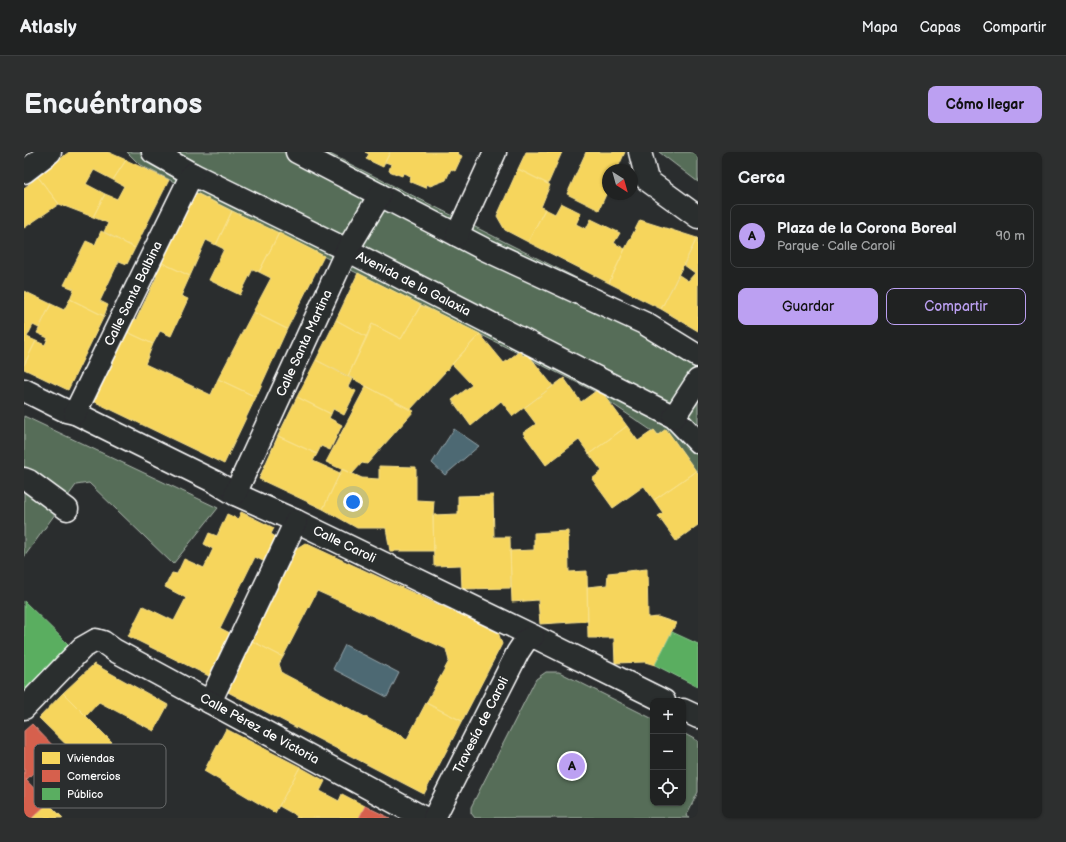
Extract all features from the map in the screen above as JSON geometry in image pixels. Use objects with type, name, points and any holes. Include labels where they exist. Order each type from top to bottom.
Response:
[{"type":"street","points":[[24,172],[50,152]]},
{"type":"street","name":"Avenida de la Galaxia","points":[[153,152],[192,174],[347,250],[674,417],[698,442]]},
{"type":"street","points":[[297,152],[484,249],[644,323],[698,356]]},
{"type":"street","points":[[457,235],[496,152]]},
{"type":"street","points":[[640,152],[647,180],[698,217]]},
{"type":"street","name":"Calle Santa Balbina","points":[[75,414],[192,174]]},
{"type":"street","name":"Calle Santa Martina","points":[[235,494],[347,250],[380,196]]},
{"type":"street","points":[[674,417],[698,380]]},
{"type":"street","name":"Calle Caroli","points":[[24,390],[215,482],[235,494],[296,521],[658,698]]},
{"type":"street","points":[[24,479],[29,481],[67,509]]},
{"type":"street","points":[[210,702],[296,521]]},
{"type":"street","name":"Travesía de Caroli","points":[[434,818],[518,652],[526,640],[533,636]]},
{"type":"street","name":"Calle Pérez de Victoria","points":[[24,708],[82,648],[96,640],[424,818]]},
{"type":"street","points":[[686,711],[698,717]]},
{"type":"green space","points":[[127,152],[326,152],[662,321],[698,345],[698,473],[658,435],[592,390],[140,165]]},
{"type":"green space","points":[[659,152],[698,152],[698,182]]},
{"type":"green space","points":[[24,416],[218,508],[173,564],[89,483],[76,485],[24,557]]},
{"type":"green space","points":[[546,672],[559,672],[650,718],[650,806],[686,806],[686,735],[698,741],[698,792],[686,816],[690,818],[475,818],[471,813],[471,807],[536,679]]},
{"type":"water","points":[[454,429],[479,446],[445,475],[432,463]]},
{"type":"water","points":[[345,645],[399,673],[387,697],[333,669]]},
{"type":"building: Viviendas","points":[[69,152],[108,152],[126,160],[113,180],[94,170],[86,184],[105,194],[93,217],[59,204],[38,177]]},
{"type":"building: Viviendas","points":[[365,152],[390,152],[383,167],[366,159],[369,154]]},
{"type":"building: Viviendas","points":[[390,152],[458,152],[458,154],[462,156],[455,171],[451,169],[446,180],[430,186],[427,184],[426,188],[409,181],[411,176],[403,173],[402,176],[389,171],[391,164],[385,162]]},
{"type":"building: Viviendas","points":[[526,152],[562,152],[548,184],[518,169]]},
{"type":"building: Viviendas","points":[[586,152],[625,152],[620,164],[602,164],[602,200],[604,200],[599,210],[567,194]]},
{"type":"building: Viviendas","points":[[126,160],[169,180],[135,248],[104,232],[108,223],[93,217],[105,194],[117,199],[124,186],[113,180]]},
{"type":"building: Viviendas","points":[[518,169],[550,185],[541,207],[545,209],[528,242],[505,230],[497,216]]},
{"type":"building: Viviendas","points":[[38,177],[59,204],[24,228],[24,188]]},
{"type":"building: Viviendas","points":[[190,190],[232,211],[216,245],[206,240],[190,276],[156,260]]},
{"type":"building: Viviendas","points":[[561,203],[581,213],[576,224],[586,229],[591,219],[620,233],[614,243],[625,249],[609,283],[528,242],[545,209],[555,214]]},
{"type":"building: Viviendas","points":[[232,211],[279,233],[259,272],[253,269],[240,295],[209,280],[224,249],[216,245]]},
{"type":"building: Viviendas","points":[[640,220],[697,238],[661,309],[609,283]]},
{"type":"building: Viviendas","points":[[101,231],[135,248],[127,264],[119,261],[100,301],[108,305],[104,316],[70,299],[74,289],[64,285],[86,241],[95,245]]},
{"type":"building: Viviendas","points":[[279,233],[324,256],[287,329],[253,312],[271,278],[259,272]]},
{"type":"building: Viviendas","points":[[697,238],[698,331],[661,309],[679,275],[688,281],[695,273],[684,265]]},
{"type":"building: Viviendas","points":[[156,260],[190,276],[181,296],[188,299],[171,336],[160,331],[153,344],[123,330],[129,316],[136,320],[157,276],[150,273]]},
{"type":"building: Viviendas","points":[[358,273],[421,305],[401,339],[372,324],[367,337],[336,320]]},
{"type":"building: Viviendas","points":[[24,291],[51,304],[39,328],[33,325],[27,337],[36,341],[24,365]]},
{"type":"building: Viviendas","points":[[70,299],[104,316],[68,390],[24,369],[24,365],[36,341],[45,345],[48,338],[37,333],[51,304],[64,310]]},
{"type":"building: Viviendas","points":[[421,305],[480,334],[410,410],[348,376],[372,324],[401,339]]},
{"type":"building: Viviendas","points":[[253,312],[287,329],[256,397],[218,379]]},
{"type":"building: Viviendas","points":[[336,320],[367,337],[348,376],[316,360]]},
{"type":"building: Viviendas","points":[[123,330],[153,344],[145,364],[211,395],[218,379],[256,397],[224,464],[89,399]]},
{"type":"building: Viviendas","points":[[480,334],[504,363],[520,351],[523,356],[527,353],[553,386],[513,416],[501,401],[471,426],[452,400],[472,385],[452,364]]},
{"type":"building: Viviendas","points":[[316,360],[352,379],[348,387],[356,391],[344,415],[333,409],[331,414],[297,397]]},
{"type":"building: Viviendas","points":[[564,378],[581,402],[596,391],[599,394],[602,392],[627,426],[589,454],[579,440],[546,465],[523,433],[536,424],[524,408]]},
{"type":"building: Viviendas","points":[[366,386],[414,411],[367,464],[362,463],[352,474],[326,462]]},
{"type":"building: Viviendas","points":[[297,397],[331,414],[329,418],[342,425],[330,450],[321,446],[317,454],[278,436]]},
{"type":"building: Viviendas","points":[[627,426],[638,441],[654,430],[658,435],[666,429],[696,471],[654,500],[644,486],[613,508],[592,479],[602,471],[589,454]]},
{"type":"building: Viviendas","points":[[278,436],[317,454],[313,461],[340,473],[323,509],[259,479]]},
{"type":"building: Viviendas","points":[[379,466],[416,467],[416,500],[434,501],[434,551],[390,551],[386,528],[357,528],[323,509],[342,469],[362,478],[379,479]]},
{"type":"building: Viviendas","points":[[696,471],[698,473],[698,525],[676,541],[658,516],[663,513],[654,500]]},
{"type":"building: Viviendas","points":[[493,495],[494,537],[510,537],[511,588],[462,589],[461,565],[434,566],[433,515],[458,514],[458,496]]},
{"type":"building: Viviendas","points":[[241,512],[274,528],[271,534],[279,539],[267,563],[255,557],[220,628],[236,636],[215,679],[128,636],[143,606],[174,621],[186,598],[165,587],[172,573],[177,574],[184,559],[204,568],[213,549],[204,544],[209,533],[217,536],[227,514],[238,519]]},
{"type":"building: Viviendas","points":[[568,531],[569,572],[587,571],[588,621],[540,624],[538,600],[512,602],[510,551],[534,550],[534,533]]},
{"type":"building: Viviendas","points":[[305,543],[498,632],[502,644],[462,721],[426,703],[449,661],[446,649],[317,591],[283,657],[252,641],[297,548]]},
{"type":"building: Viviendas","points":[[647,569],[648,618],[658,617],[676,623],[655,665],[645,662],[615,663],[614,638],[588,638],[587,587],[607,585],[608,573]]},
{"type":"building: Viviendas","points":[[252,641],[283,657],[279,664],[282,673],[407,739],[426,703],[462,721],[424,794],[226,691]]},
{"type":"building: Viviendas","points":[[94,664],[168,705],[154,731],[99,702],[86,716],[63,693]]},
{"type":"building: Viviendas","points":[[63,693],[112,742],[110,744],[66,744],[39,718]]},
{"type":"building: Viviendas","points":[[226,729],[300,767],[275,813],[204,771]]},
{"type":"building: Viviendas","points":[[300,767],[325,781],[320,791],[339,801],[342,794],[365,806],[359,818],[296,818],[297,816],[279,806]]},
{"type":"building: Viviendas","points":[[43,808],[53,808],[63,818],[32,818]]},
{"type":"building: Comercios","points":[[32,724],[51,744],[34,744],[34,772],[26,780],[34,788],[34,808],[43,808],[32,818],[24,818],[24,731]]},
{"type":"building: Comercios","points":[[365,806],[390,818],[359,818]]},
{"type":"building: Público","points":[[24,601],[69,645],[24,692]]},
{"type":"building: Público","points":[[672,632],[698,644],[698,687],[655,665]]},
{"type":"place","name":"Plaza de la Corona Boreal","points":[[572,766]]}]
